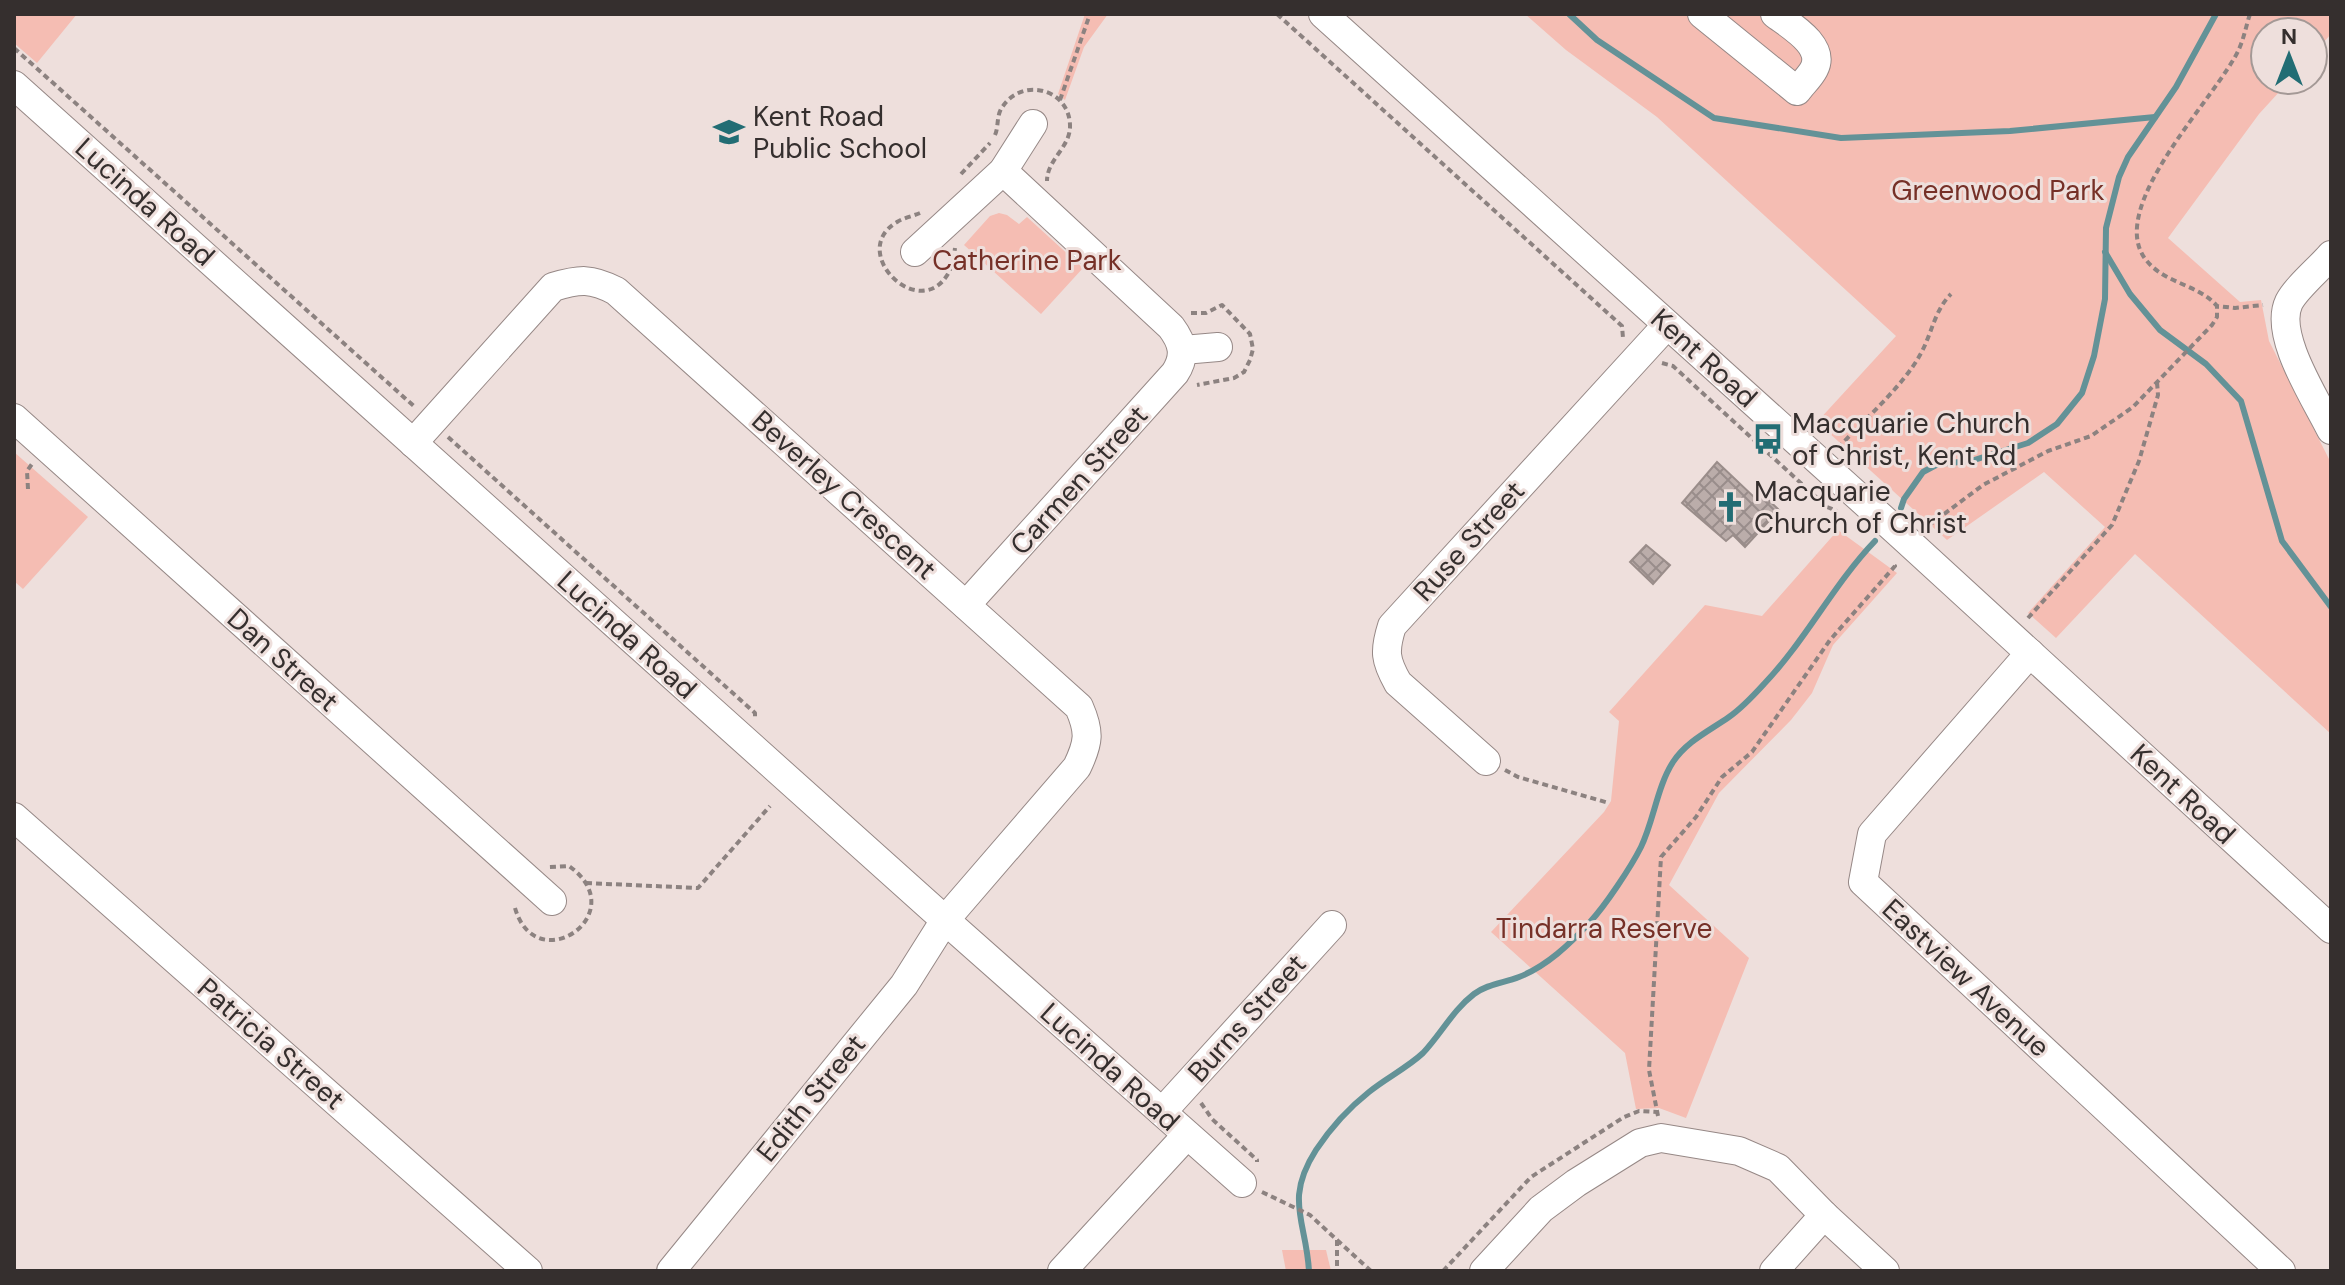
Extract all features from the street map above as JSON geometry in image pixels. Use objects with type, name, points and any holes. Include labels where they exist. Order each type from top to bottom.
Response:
[{"type":"street","name":"Kent Road","points":[[1323,14],[2331,929]]},
{"type":"street","points":[[1702,14],[1797,91],[1815,68],[1817,54],[1808,41],[1775,14]]},
{"type":"street","name":"Lucinda Road","points":[[14,85],[945,920],[1187,1135],[1251,1187]]},
{"type":"street","points":[[915,252],[1003,171],[1033,124]]},
{"type":"street","points":[[1003,171],[1171,327],[1183,350],[1218,347]]},
{"type":"street","points":[[2331,255],[2289,302],[2285,322],[2288,342],[2331,430]]},
{"type":"street","name":"Beverley Crescent","points":[[413,443],[553,287],[574,280],[597,281],[616,291],[1079,707],[1087,724],[1087,746],[1077,767],[945,920]]},
{"type":"street","name":"Ruse Street","points":[[1486,761],[1398,683],[1389,667],[1385,648],[1392,626],[1667,325]]},
{"type":"street","name":"Carmen Street","points":[[966,605],[1175,373],[1181,364],[1183,350]]},
{"type":"street","name":"Dan Street","points":[[14,418],[552,901]]},
{"type":"street","name":"Eastview Avenue","points":[[2030,653],[1872,834],[1863,882],[2281,1271]]},
{"type":"street","name":"Patricia Street","points":[[14,817],[528,1271]]},
{"type":"street","name":"Edith Street","points":[[671,1271],[904,985],[945,920]]},
{"type":"street","name":"Burns Street","points":[[1162,1112],[1332,925]]},
{"type":"street","points":[[1062,1271],[1187,1135]]},
{"type":"street","points":[[1484,1271],[1541,1209],[1640,1143],[1661,1138],[1739,1151],[1778,1168],[1885,1271]]},
{"type":"street","points":[[1774,1271],[1824,1215]]},
{"type":"path","points":[[1060,100],[1090,14]]},
{"type":"path","points":[[1277,14],[1622,326],[1622,338],[1628,345]]},
{"type":"path","points":[[1919,524],[1928,526],[1983,485],[2048,451],[2091,436],[2133,407],[2212,325],[2217,317],[2217,306],[2208,295],[2153,268],[2138,247],[2136,232],[2150,186],[2167,153],[2238,51],[2250,14]]},
{"type":"path","points":[[14,48],[421,412]]},
{"type":"path","points":[[955,181],[993,140],[999,113],[1009,98],[1038,89],[1060,100],[1068,112],[1070,133],[1047,171],[1047,182]]},
{"type":"path","points":[[926,211],[897,222],[883,238],[881,256],[889,277],[898,285],[910,289],[925,290],[938,284],[948,275],[957,243]]},
{"type":"path","points":[[1836,449],[1920,356],[1940,305],[1951,294]]},
{"type":"path","points":[[2217,306],[2235,308],[2289,302]]},
{"type":"path","points":[[1187,311],[1206,313],[1222,305],[1250,334],[1253,349],[1244,372],[1234,378],[1198,384],[1188,391]]},
{"type":"path","points":[[1656,362],[1673,366],[1827,507],[1840,513]]},
{"type":"path","points":[[2029,619],[2112,525],[2144,446],[2159,380]]},
{"type":"path","points":[[1661,1138],[1649,1070],[1661,857],[1696,817],[1722,777],[1752,752],[1830,640],[1895,566],[1886,554]]},
{"type":"path","points":[[1486,761],[1518,777],[1609,803]]},
{"type":"path","points":[[585,883],[698,888],[770,806]]},
{"type":"path","points":[[1251,1187],[1310,1215],[1371,1271]]},
{"type":"path","points":[[1337,1240],[1337,1271]]},
{"type":"green space","points":[[14,14],[77,14],[37,63],[14,43]]},
{"type":"green space","points":[[1085,14],[1108,14],[1084,47],[1065,100],[1058,94]]},
{"type":"green space","name":"Greenwood Park","points":[[1525,14],[2331,14],[2329,36],[2329,16],[2249,16],[2249,96],[2275,96],[2168,238],[2240,302],[2261,300],[2269,341],[2331,463],[2331,734],[2135,554],[2056,638],[2028,613],[2105,527],[2044,472],[1947,540],[1817,422],[1896,336],[1657,117],[1566,50]]},
{"type":"green space","name":"Catherine Park","points":[[999,213],[1019,224],[1027,217],[1083,268],[1041,314],[964,245],[990,216]]},
{"type":"green space","points":[[14,452],[88,517],[23,589],[14,581]]},
{"type":"green space","name":"Tindarra Reserve","points":[[1838,530],[1897,573],[1833,645],[1812,693],[1791,720],[1719,793],[1669,885],[1749,958],[1686,1118],[1659,1108],[1636,1109],[1625,1053],[1491,932],[1611,801],[1619,721],[1609,712],[1705,605],[1762,616]]},
{"type":"green space","points":[[1282,1250],[1326,1250],[1331,1271],[1286,1271]]},
{"type":"building","name":"Macquarie Church of Christ","points":[[1717,462],[1755,498],[1761,493],[1779,510],[1745,547],[1733,535],[1726,541],[1682,503]]},
{"type":"building","points":[[1646,545],[1670,565],[1653,584],[1630,562]]},
{"type":"waterway","points":[[1569,14],[1597,40],[1714,118],[1841,138],[2010,131],[2155,117]]},
{"type":"waterway","points":[[1901,508],[1923,472],[1938,464],[1971,461],[2028,443],[2057,424],[2082,393],[2094,356],[2105,299],[2106,228],[2119,177],[2128,157],[2176,87],[2216,14]]},
{"type":"waterway","points":[[2105,252],[2130,294],[2160,330],[2206,364],[2241,401],[2282,541],[2331,607]]},
{"type":"waterway","points":[[1309,1271],[1299,1197],[1306,1167],[1328,1134],[1362,1098],[1423,1053],[1474,994],[1539,967],[1590,922],[1641,847],[1673,762],[1692,742],[1734,713],[1760,688],[1875,541]]},
{"type":"place","name":"Kent Road Public School","points":[[729,132]]},
{"type":"place","name":"Macquarie Church of Christ, Kent Rd","points":[[1768,439]]},
{"type":"place","name":"Macquarie Church of Christ","points":[[1730,507]]}]
